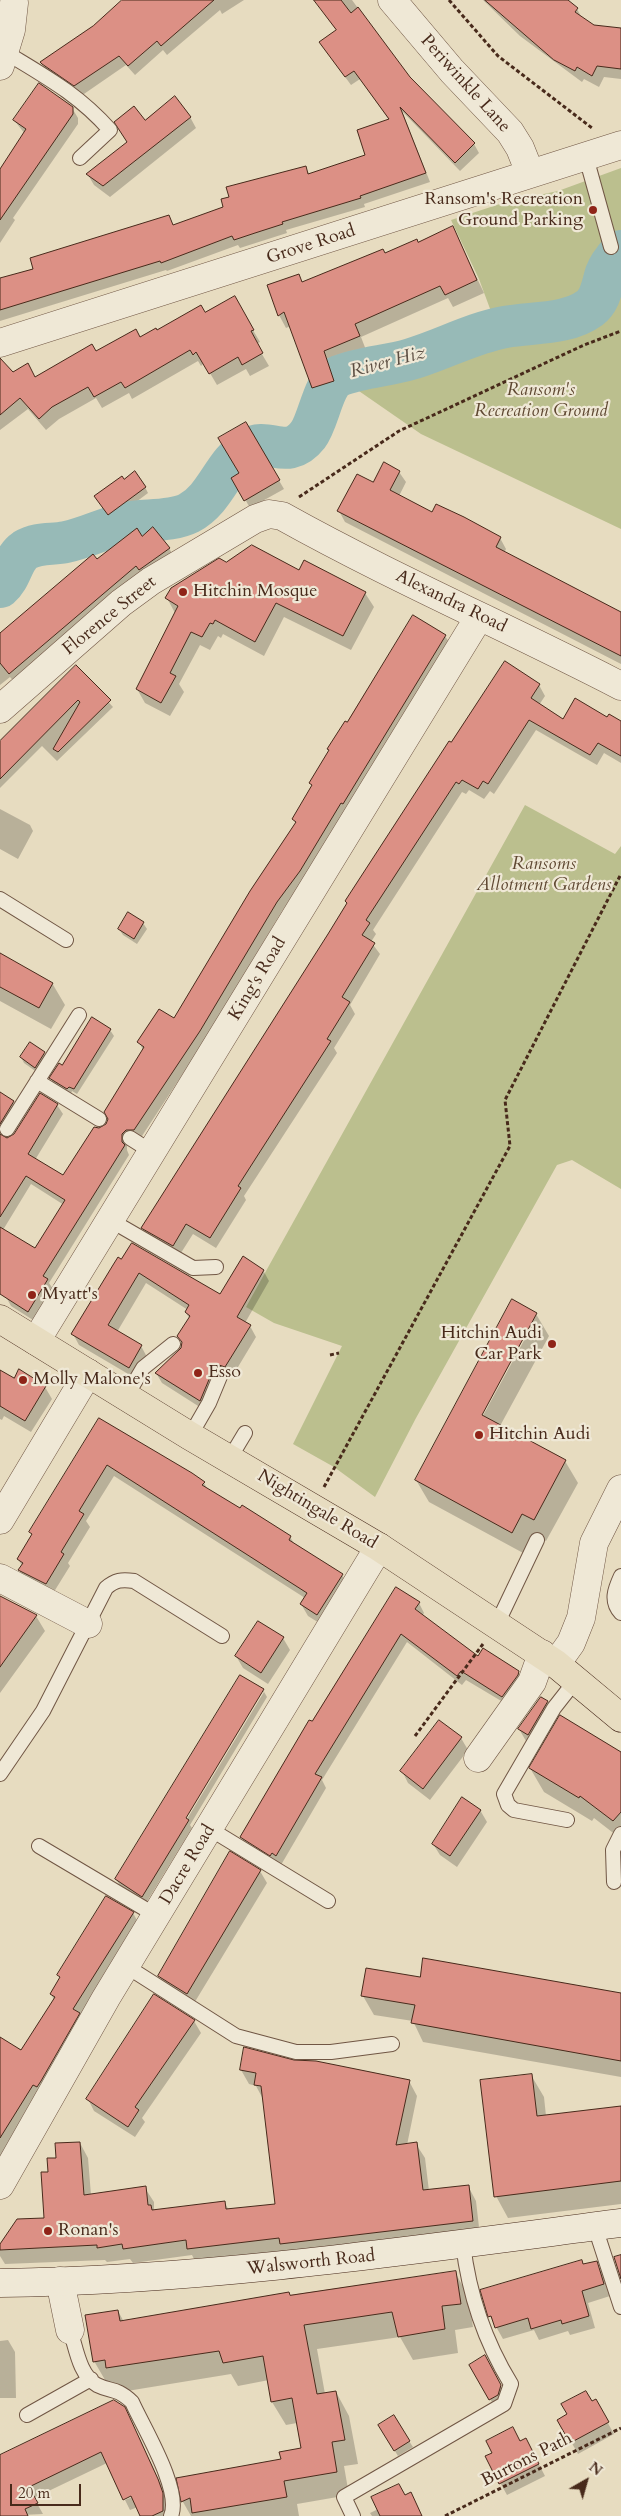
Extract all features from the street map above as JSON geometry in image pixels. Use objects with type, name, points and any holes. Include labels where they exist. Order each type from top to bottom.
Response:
[{"type":"main road","name":"Nightingale Road","points":[[0,1319],[190,1436],[380,1547],[558,1666],[621,1718]]},
{"type":"street","name":"Periwinkle Lane","points":[[392,0],[452,71],[510,132],[520,148],[530,173]]},
{"type":"street","points":[[3,59],[18,1]]},
{"type":"street","name":"Grove Road","points":[[0,343],[530,173],[602,145]]},
{"type":"street","name":"Florence Street","points":[[0,709],[121,603],[151,581],[255,519],[269,514],[282,516]]},
{"type":"street","name":"Alexandra Road","points":[[282,516],[480,617],[531,640],[621,686]]},
{"type":"street","name":"King's Road","points":[[36,1340],[110,1220],[141,1145],[480,617]]},
{"type":"street","points":[[4,1505],[88,1373]]},
{"type":"street","points":[[478,1758],[532,1682],[558,1666],[571,1642],[581,1618],[594,1543],[621,1489]]},
{"type":"street","name":"Dacre Road","points":[[0,2185],[126,1966],[380,1547]]},
{"type":"street","points":[[0,1578],[88,1624]]},
{"type":"street","name":"Walsworth Road","points":[[0,2283],[186,2276],[290,2266],[608,2225]]},
{"type":"street","points":[[60,2282],[70,2330]]},
{"type":"lane","points":[[3,59],[66,88],[89,107],[110,130],[80,158]]},
{"type":"lane","points":[[602,145],[611,246]]},
{"type":"lane","points":[[0,899],[66,940]]},
{"type":"lane","points":[[7,1129],[79,1015]]},
{"type":"lane","points":[[37,1081],[99,1119]]},
{"type":"lane","points":[[110,1220],[193,1268],[216,1267]]},
{"type":"lane","points":[[126,1396],[143,1368],[172,1344]]},
{"type":"lane","points":[[190,1436],[210,1403],[221,1374]]},
{"type":"lane","points":[[230,1458],[245,1433]]},
{"type":"lane","points":[[497,1624],[537,1540]]},
{"type":"lane","points":[[621,1576],[615,1588],[614,1598],[616,1607],[621,1613]]},
{"type":"lane","points":[[0,1774],[43,1711],[106,1588],[116,1580],[134,1581],[222,1636]]},
{"type":"lane","points":[[558,1666],[554,1708],[504,1794],[508,1805],[514,1810],[567,1820]]},
{"type":"lane","points":[[210,1829],[328,1901]]},
{"type":"lane","points":[[614,1882],[613,1850],[621,1834]]},
{"type":"lane","points":[[39,1846],[157,1916]]},
{"type":"lane","points":[[126,1966],[236,2036],[296,2052],[331,2052],[392,2044]]},
{"type":"lane","points":[[608,2225],[621,2306]]},
{"type":"lane","points":[[352,2516],[344,2497],[504,2404],[511,2384],[497,2362],[480,2322],[468,2281],[463,2244]]},
{"type":"lane","points":[[70,2330],[84,2372],[97,2385],[123,2393],[132,2402],[169,2481],[174,2510],[171,2516]]},
{"type":"lane","points":[[27,2415],[91,2379]]},
{"type":"path","points":[[449,0],[498,56],[584,120],[602,145]]},
{"type":"path","points":[[282,516],[299,497],[399,432],[584,345],[621,331]]},
{"type":"path","points":[[315,1485],[322,1489],[510,1146],[505,1100],[621,874]]},
{"type":"path","points":[[330,1355],[339,1353]]},
{"type":"path","points":[[415,1736],[497,1624]]},
{"type":"path","name":"Burtons Path","points":[[445,2516],[621,2428]]},
{"type":"green space","name":"Ransom's Recreation Ground","points":[[621,168],[621,529],[421,434],[343,380],[426,359],[499,333],[479,279],[451,220],[506,202],[558,191]]},
{"type":"green space","name":"Ransoms Allotment Gardens","points":[[525,805],[615,854],[621,846],[621,1189],[572,1160],[557,1165],[416,1418],[375,1497],[334,1467],[293,1444],[342,1346],[274,1323],[246,1307]]},
{"type":"building","points":[[122,0],[214,0],[161,46],[157,41],[128,66],[119,56],[74,86],[40,62],[93,26]]},
{"type":"building","points":[[314,0],[341,0],[351,13],[358,7],[410,77],[475,143],[455,163],[400,107],[426,173],[360,196],[361,198],[282,222],[283,224],[234,240],[232,236],[161,263],[160,261],[0,310],[0,278],[33,269],[30,258],[169,215],[173,225],[223,207],[221,199],[229,197],[226,187],[306,166],[308,174],[365,155],[357,130],[389,119],[354,71],[345,77],[319,42],[336,30]]},
{"type":"building","points":[[485,0],[568,0],[578,8],[575,12],[594,25],[621,28],[621,69],[597,66],[592,76],[577,67],[575,71],[554,60]]},
{"type":"building","points":[[39,83],[73,107],[73,114],[0,220],[0,169],[26,129],[13,120]]},
{"type":"building","points":[[175,96],[191,117],[103,186],[86,174],[127,142],[114,122],[134,106],[145,120]]},
{"type":"building","points":[[453,226],[477,280],[445,295],[440,286],[355,324],[360,336],[324,351],[334,381],[312,388],[284,312],[278,316],[267,285],[299,274],[302,282],[383,249],[385,253],[417,239],[418,242]]},
{"type":"building","points":[[235,296],[254,330],[251,331],[263,353],[242,365],[238,357],[209,374],[196,352],[193,355],[190,350],[125,388],[121,382],[94,397],[88,387],[52,407],[39,419],[20,398],[0,415],[0,358],[13,372],[28,363],[35,377],[92,344],[96,351],[136,329],[140,337],[156,328],[157,330],[201,305],[205,312]]},
{"type":"building","points":[[246,422],[280,480],[244,501],[231,478],[239,473],[218,438]]},
{"type":"building","points":[[384,462],[400,471],[390,490],[432,512],[436,504],[464,517],[501,537],[496,547],[621,612],[621,656],[337,511],[357,474],[373,482]]},
{"type":"building","points":[[135,471],[146,487],[108,515],[94,496],[122,476],[124,479]]},
{"type":"building","points":[[153,527],[170,548],[139,570],[136,566],[9,674],[0,663],[0,633],[93,554],[97,559],[137,528],[142,536]]},
{"type":"building","points":[[252,545],[299,570],[304,560],[366,592],[343,636],[276,603],[255,642],[215,620],[213,624],[210,623],[202,637],[191,632],[170,673],[176,676],[161,703],[136,689],[178,606],[165,598],[171,588],[219,558],[226,562]]},
{"type":"building","points":[[413,615],[446,635],[343,804],[341,803],[300,871],[277,902],[200,1031],[134,1130],[126,1130],[122,1134],[122,1142],[125,1145],[43,1276],[48,1279],[28,1312],[0,1294],[0,1227],[35,1248],[65,1200],[26,1176],[0,1217],[0,1134],[7,1138],[14,1134],[40,1093],[58,1104],[28,1154],[63,1175],[94,1127],[99,1128],[106,1124],[108,1119],[104,1112],[144,1047],[137,1042],[159,1009],[174,1018],[250,891],[296,822],[292,819],[312,785],[309,783],[329,750],[327,749],[345,721],[347,722]]},
{"type":"building","points":[[505,661],[540,684],[531,698],[563,719],[575,698],[607,717],[609,714],[621,721],[621,756],[598,743],[590,755],[529,720],[488,784],[483,781],[478,789],[462,780],[459,784],[456,782],[366,920],[370,923],[362,935],[375,943],[342,997],[350,1002],[327,1039],[331,1041],[238,1186],[241,1188],[210,1238],[186,1224],[173,1246],[141,1228],[328,934],[347,903],[345,901],[449,741],[451,742]]},
{"type":"building","points":[[76,665],[111,700],[58,752],[53,749],[80,702],[78,700],[0,779],[0,741]]},
{"type":"building","points":[[128,912],[144,922],[134,939],[118,929]]},
{"type":"building","points":[[0,953],[53,983],[39,1008],[0,987]]},
{"type":"building","points":[[92,1017],[111,1029],[74,1089],[69,1087],[67,1089],[49,1078],[59,1063],[62,1065]]},
{"type":"building","points":[[30,1042],[45,1052],[35,1068],[20,1057]]},
{"type":"building","points":[[0,1092],[14,1101],[0,1124]]},
{"type":"building","points":[[132,1243],[220,1294],[243,1256],[264,1270],[237,1317],[251,1325],[225,1367],[219,1365],[213,1370],[200,1401],[155,1373],[181,1348],[182,1342],[177,1336],[190,1316],[185,1312],[189,1305],[139,1273],[108,1325],[142,1345],[129,1368],[71,1334],[118,1257],[121,1259]]},
{"type":"building","name":"Hitchin Audi","points":[[512,1299],[537,1313],[482,1415],[566,1460],[534,1520],[522,1514],[512,1533],[415,1480]]},
{"type":"building","points":[[19,1369],[46,1386],[25,1421],[0,1406],[0,1370],[14,1378]]},
{"type":"building","points":[[99,1418],[192,1473],[205,1482],[202,1485],[240,1508],[242,1505],[291,1536],[289,1540],[343,1574],[317,1615],[300,1604],[307,1593],[107,1465],[79,1511],[84,1514],[61,1552],[64,1554],[46,1584],[18,1570],[23,1563],[17,1559],[32,1534],[29,1532]]},
{"type":"building","points":[[396,1587],[420,1602],[415,1609],[478,1656],[483,1648],[519,1671],[518,1675],[502,1697],[461,1671],[457,1676],[401,1634],[315,1774],[322,1777],[276,1856],[272,1853],[270,1856],[240,1837],[309,1720],[312,1721]]},
{"type":"building","points":[[0,1596],[37,1615],[0,1667]]},
{"type":"building","points":[[258,1621],[284,1637],[261,1673],[235,1656]]},
{"type":"building","points":[[240,1675],[264,1689],[186,1818],[189,1820],[142,1897],[115,1879]]},
{"type":"building","points":[[541,1697],[548,1701],[528,1735],[518,1729]]},
{"type":"building","points":[[560,1715],[621,1752],[621,1812],[613,1821],[580,1796],[579,1798],[529,1768]]},
{"type":"building","points":[[439,1720],[462,1737],[423,1789],[400,1771]]},
{"type":"building","points":[[462,1797],[481,1810],[450,1856],[432,1844]]},
{"type":"building","points":[[230,1851],[261,1870],[187,1994],[158,1976]]},
{"type":"building","points":[[106,1896],[134,1912],[73,2009],[80,2013],[41,2081],[37,2087],[33,2085],[0,2138],[0,2037],[21,2050],[55,1997],[50,1994],[60,1977],[57,1975]]},
{"type":"building","points":[[423,1958],[621,1993],[621,2061],[411,2023],[415,2005],[361,1996],[366,1968],[420,1977]]},
{"type":"building","points":[[154,1994],[195,2020],[135,2107],[139,2110],[128,2127],[86,2099]]},
{"type":"building","points":[[244,2047],[294,2060],[316,2061],[410,2080],[396,2145],[417,2142],[423,2190],[469,2185],[473,2221],[280,2244],[279,2238],[187,2249],[186,2240],[123,2249],[122,2244],[97,2248],[97,2245],[0,2250],[0,2244],[17,2219],[44,2218],[41,2172],[48,2172],[47,2158],[56,2158],[55,2143],[80,2142],[84,2195],[146,2186],[148,2205],[151,2205],[152,2210],[225,2201],[226,2209],[275,2204],[261,2086],[254,2085],[256,2073],[240,2070]]},
{"type":"building","points":[[532,2074],[537,2116],[621,2106],[621,2181],[494,2197],[480,2080]]},
{"type":"building","points":[[621,2255],[621,2279],[614,2257]]},
{"type":"building","points":[[582,2260],[583,2264],[597,2261],[604,2284],[582,2291],[589,2316],[562,2324],[561,2320],[531,2329],[528,2318],[495,2328],[491,2316],[488,2317],[480,2290]]},
{"type":"building","points":[[456,2271],[461,2304],[442,2306],[445,2329],[398,2337],[392,2312],[304,2325],[317,2394],[336,2391],[345,2440],[332,2442],[337,2472],[284,2481],[287,2497],[192,2513],[190,2498],[181,2502],[176,2478],[281,2459],[279,2452],[301,2448],[292,2398],[271,2402],[263,2356],[223,2363],[219,2351],[106,2368],[105,2360],[93,2362],[85,2315],[118,2310],[120,2321],[289,2292],[290,2295]]},
{"type":"building","points":[[485,2355],[501,2385],[498,2395],[489,2400],[469,2365]]},
{"type":"building","points":[[586,2391],[592,2401],[596,2399],[609,2422],[570,2443],[557,2420],[567,2414],[561,2404]]},
{"type":"building","points":[[114,2400],[125,2407],[158,2479],[163,2493],[163,2511],[152,2516],[140,2516],[131,2496],[123,2500],[101,2452],[29,2487],[38,2503],[25,2509],[28,2516],[0,2516],[0,2455]]},
{"type":"building","points":[[394,2415],[410,2441],[394,2451],[378,2425]]},
{"type":"building","points":[[513,2427],[520,2441],[526,2438],[539,2464],[499,2484],[485,2456],[492,2453],[486,2441]]},
{"type":"building","points":[[399,2484],[405,2495],[411,2492],[422,2516],[380,2516],[371,2497]]},
{"type":"waterway","name":"River Hiz","points":[[0,587],[17,558],[30,547],[73,540],[125,523],[174,518],[199,507],[207,499],[232,463],[248,449],[263,445],[285,448],[293,447],[300,443],[312,429],[329,386],[339,376],[411,359],[493,330],[516,325],[560,320],[581,313],[597,301],[607,270],[621,251]]},
{"type":"place","name":"Ransom's Recreation Ground Parking","points":[[593,210]]},
{"type":"place","name":"Hitchin Mosque","points":[[183,592]]},
{"type":"place","name":"Myatt's","points":[[32,1295]]},
{"type":"place","name":"Hitchin Audi Car Park","points":[[552,1344]]},
{"type":"place","name":"Esso","points":[[198,1373]]},
{"type":"place","name":"Molly Malone's","points":[[23,1380]]},
{"type":"place","name":"Hitchin Audi","points":[[479,1435]]},
{"type":"place","name":"Ronan's","points":[[48,2231]]}]
